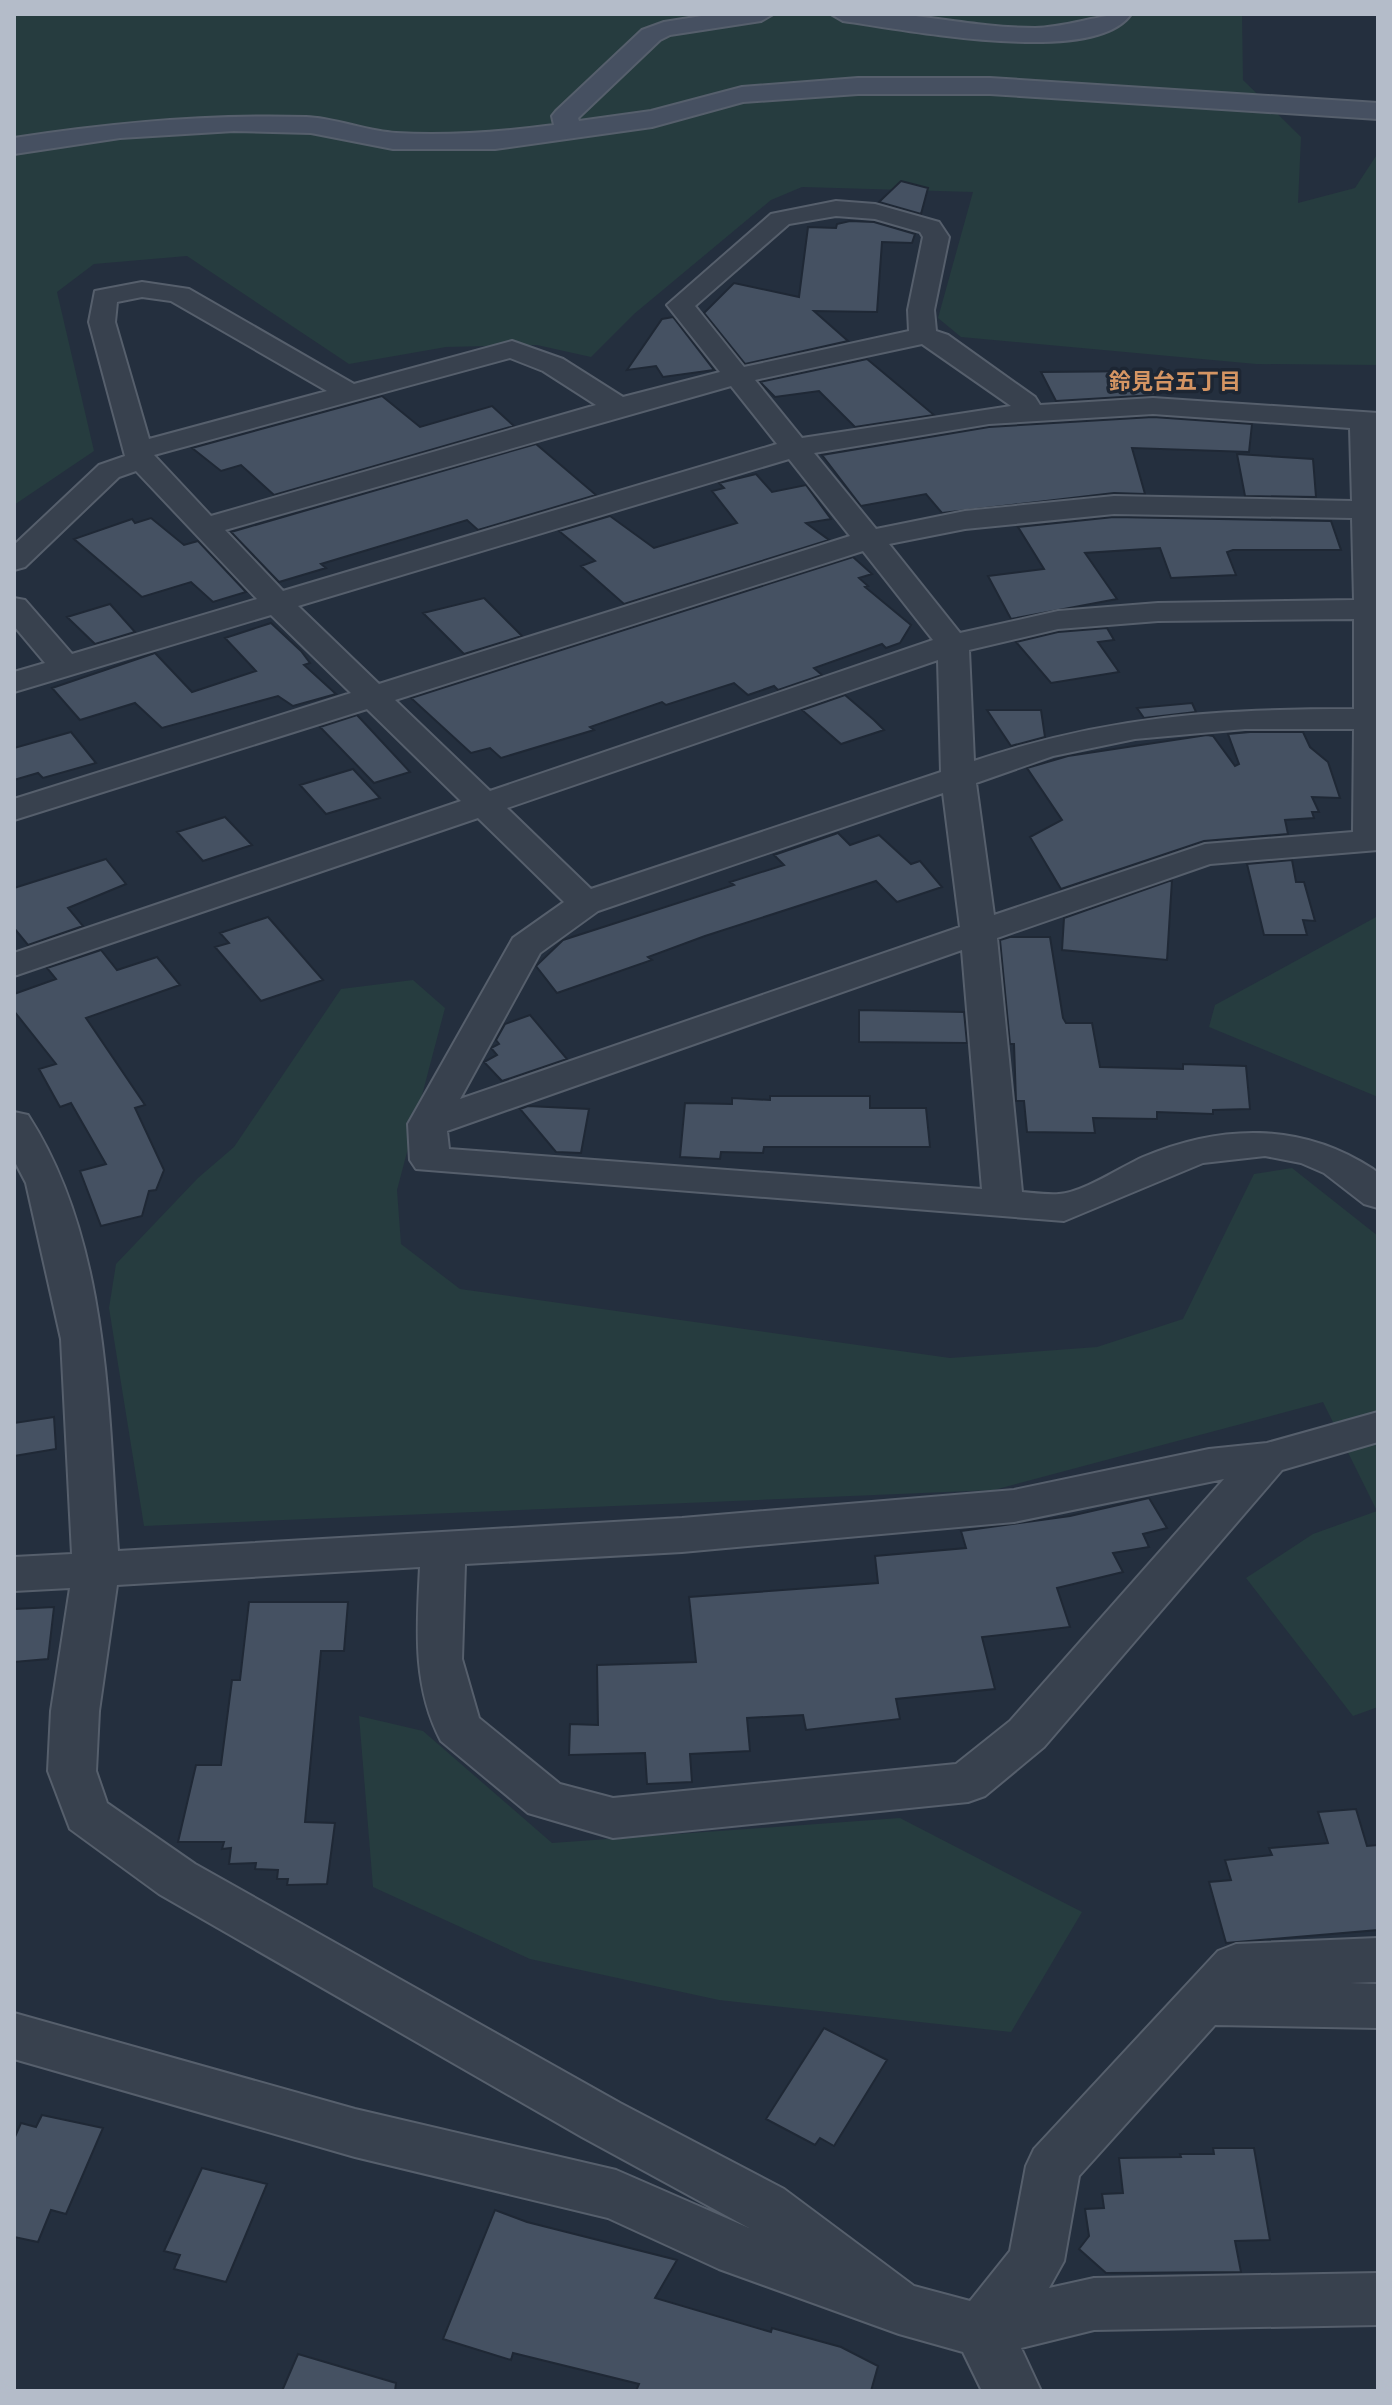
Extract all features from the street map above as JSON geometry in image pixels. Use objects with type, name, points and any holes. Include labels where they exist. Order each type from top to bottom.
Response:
[{"type":"street","points":[[568,132],[565,116],[651,35],[664,29],[761,14]]},
{"type":"street","points":[[843,14],[1036,36],[1081,34],[1113,21],[1119,14]]},
{"type":"street","points":[[14,146],[120,130],[234,123],[311,125],[393,141],[495,141],[652,119],[742,95],[827,87],[990,86],[1378,111]]},
{"type":"street","points":[[923,336],[921,310],[936,237],[930,227],[876,209],[797,212],[780,219],[680,305],[953,644],[958,777],[979,934],[1003,1205]]},
{"type":"street","points":[[349,392],[180,295],[159,288],[137,288],[104,297],[102,322],[140,456],[279,605],[585,903]]},
{"type":"street","points":[[204,527],[619,407],[738,376],[923,336],[938,341],[1025,403],[1030,413]]},
{"type":"street","points":[[14,561],[109,471],[140,456],[349,392],[512,349],[553,365],[619,407]]},
{"type":"street","points":[[14,682],[279,605],[797,447],[901,428],[1030,413],[1153,406],[1371,422],[1374,839],[1205,854],[1082,894],[979,934],[427,1124]]},
{"type":"street","points":[[14,810],[871,539],[965,520],[1114,505],[1372,510]]},
{"type":"street","points":[[14,607],[66,667]]},
{"type":"street","points":[[14,965],[480,803],[953,644],[1058,620],[1158,612],[1374,609]]},
{"type":"street","points":[[1375,719],[1245,719],[1135,729],[1045,748],[585,903],[526,946],[427,1124],[430,1160],[1064,1208],[1109,1192],[1190,1154],[1245,1143],[1313,1150],[1365,1180],[1378,1195]]},
{"type":"street","points":[[14,1124],[46,1183],[82,1339],[96,1569],[75,1711],[72,1771],[87,1815],[177,1879],[601,2120],[764,2207],[899,2308]]},
{"type":"street","points":[[14,1574],[443,1551],[1014,1506],[1209,1465],[1267,1459],[1378,1427]]},
{"type":"street","points":[[443,1551],[439,1659],[458,1728],[545,1799],[613,1818],[968,1782],[1027,1734],[1267,1459]]},
{"type":"street","points":[[982,2331],[1036,2261],[1053,2166],[1236,1966],[1378,1960]]},
{"type":"street","points":[[1203,2002],[1378,2006]]},
{"type":"street","points":[[14,2036],[355,2133],[616,2195],[719,2243],[899,2308],[982,2331],[1094,2304],[1378,2299]]},
{"type":"street","points":[[982,2331],[1012,2391]]},
{"type":"green space","points":[[14,14],[1242,14],[1243,80],[1301,137],[1298,203],[1355,188],[1378,153],[1378,365],[1256,364],[961,337],[938,318],[973,192],[802,187],[771,200],[634,314],[591,357],[537,345],[446,347],[349,364],[187,256],[94,264],[57,292],[94,451],[14,505]]},
{"type":"green space","points":[[1378,916],[1378,1097],[1209,1027],[1215,1005]]},
{"type":"green space","points":[[413,980],[445,1008],[397,1190],[401,1244],[460,1289],[950,1358],[1097,1347],[1183,1319],[1254,1174],[1292,1168],[1378,1236],[1378,1707],[1353,1716],[1246,1578],[1313,1534],[1377,1511],[1323,1402],[994,1490],[144,1526],[109,1308],[116,1264],[198,1178],[234,1147],[341,989]]},
{"type":"green space","points":[[359,1716],[423,1731],[552,1843],[900,1818],[1082,1912],[1011,2032],[719,2000],[530,1959],[373,1887]]},
{"type":"building","points":[[901,181],[928,188],[921,214],[879,202]]},
{"type":"building","points":[[874,222],[915,234],[912,243],[882,242],[877,312],[814,311],[848,341],[745,364],[704,313],[734,283],[799,297],[808,227],[836,228],[837,224]]},
{"type":"building","points":[[673,317],[714,370],[663,377],[656,366],[627,370],[662,319]]},
{"type":"building","points":[[867,359],[934,415],[855,427],[819,391],[775,397],[760,382]]},
{"type":"building","points":[[1148,371],[1155,395],[1056,401],[1041,372]]},
{"type":"building","points":[[382,396],[420,427],[492,406],[514,426],[274,495],[241,465],[221,471],[192,448]]},
{"type":"building","points":[[1153,417],[1252,424],[1249,452],[1132,448],[1145,494],[1114,493],[942,513],[926,494],[861,506],[822,455],[989,427]]},
{"type":"building","points":[[536,444],[596,495],[478,530],[467,520],[321,564],[326,568],[279,582],[231,532]]},
{"type":"building","points":[[1237,454],[1313,459],[1316,497],[1245,496]]},
{"type":"building","points":[[756,474],[772,492],[806,485],[831,519],[806,523],[829,540],[624,604],[581,566],[595,561],[559,531],[610,516],[654,548],[737,523],[712,491],[724,488],[719,483]]},
{"type":"building","points":[[1114,517],[1331,521],[1341,550],[1233,550],[1227,552],[1236,575],[1171,578],[1160,548],[1085,553],[1117,599],[1011,619],[988,576],[1044,569],[1018,527]]},
{"type":"building","points":[[151,518],[184,545],[198,541],[246,592],[213,602],[191,582],[142,597],[74,539],[132,519],[135,523]]},
{"type":"building","points":[[853,557],[872,574],[859,578],[868,586],[865,587],[911,625],[900,643],[886,648],[882,644],[814,668],[822,675],[778,690],[774,686],[748,695],[734,683],[666,705],[662,702],[590,727],[594,730],[501,758],[490,748],[471,753],[411,698]]},
{"type":"building","points":[[484,598],[522,636],[464,654],[423,613]]},
{"type":"building","points":[[110,604],[135,632],[95,644],[67,617]]},
{"type":"building","points":[[271,623],[310,663],[304,665],[336,694],[293,706],[278,696],[162,728],[135,703],[80,720],[52,688],[155,653],[192,692],[256,671],[225,638]]},
{"type":"building","points":[[1107,628],[1114,640],[1098,642],[1119,672],[1051,683],[1016,642],[1058,632]]},
{"type":"building","points":[[845,695],[884,730],[841,744],[802,710]]},
{"type":"building","points":[[1192,703],[1196,712],[1144,718],[1137,708]]},
{"type":"building","points":[[987,710],[1041,710],[1045,737],[1011,746]]},
{"type":"building","points":[[357,715],[410,772],[374,783],[320,727]]},
{"type":"building","points":[[71,732],[96,763],[43,778],[38,773],[14,780],[14,748]]},
{"type":"building","points":[[1303,732],[1310,747],[1328,762],[1340,798],[1312,797],[1319,812],[1312,812],[1314,818],[1285,820],[1288,834],[1204,841],[1061,889],[1030,837],[1062,820],[1027,768],[1068,756],[1207,735],[1213,736],[1235,766],[1239,764],[1228,734]]},
{"type":"building","points":[[353,769],[380,798],[326,814],[300,785]]},
{"type":"building","points":[[225,817],[252,845],[203,861],[177,832]]},
{"type":"building","points":[[838,833],[850,845],[879,835],[911,864],[920,861],[942,887],[897,902],[876,881],[705,936],[648,957],[652,960],[557,993],[536,966],[563,940],[734,885],[730,882],[784,865],[774,855]]},
{"type":"building","points":[[106,859],[126,884],[68,908],[83,926],[28,945],[14,928],[14,888]]},
{"type":"building","points":[[1292,860],[1296,882],[1304,882],[1315,921],[1303,920],[1307,935],[1264,935],[1247,864]]},
{"type":"building","points":[[1172,880],[1167,960],[1062,950],[1064,918]]},
{"type":"building","points":[[268,917],[323,980],[261,1001],[215,947],[229,943],[220,933]]},
{"type":"building","points":[[1050,937],[1063,1018],[1066,1023],[1092,1023],[1100,1067],[1183,1069],[1183,1064],[1246,1066],[1250,1109],[1213,1110],[1213,1114],[1157,1112],[1157,1119],[1093,1118],[1095,1133],[1027,1132],[1024,1101],[1016,1101],[1014,1044],[1010,1044],[1000,940]]},
{"type":"building","points":[[101,950],[117,970],[157,957],[180,985],[86,1018],[145,1105],[135,1108],[164,1170],[156,1190],[149,1191],[142,1216],[101,1226],[80,1171],[106,1164],[71,1103],[60,1107],[39,1069],[56,1064],[14,1011],[14,994],[56,979],[47,968]]},
{"type":"building","points":[[859,1010],[964,1012],[967,1043],[859,1042]]},
{"type":"building","points":[[530,1015],[567,1059],[502,1081],[484,1062],[497,1055],[491,1048],[499,1044],[496,1040],[505,1024]]},
{"type":"building","points":[[770,1096],[870,1096],[870,1108],[926,1108],[930,1147],[764,1147],[763,1153],[721,1152],[720,1159],[680,1157],[685,1103],[732,1104],[732,1098],[770,1100]]},
{"type":"building","points":[[528,1106],[589,1109],[581,1153],[556,1152],[520,1109]]},
{"type":"building","points":[[54,1417],[56,1449],[14,1456],[14,1423]]},
{"type":"building","points":[[1149,1498],[1167,1528],[1143,1534],[1149,1547],[1113,1553],[1123,1572],[1057,1588],[1070,1627],[982,1637],[995,1689],[896,1699],[900,1719],[806,1730],[803,1715],[747,1718],[750,1751],[690,1754],[692,1782],[647,1784],[645,1753],[569,1755],[570,1724],[598,1725],[597,1665],[696,1662],[689,1597],[878,1583],[875,1556],[966,1548],[961,1531],[1070,1516]]},
{"type":"building","points":[[249,1602],[348,1602],[344,1651],[321,1651],[305,1822],[335,1823],[327,1884],[287,1885],[288,1879],[277,1879],[278,1870],[255,1869],[256,1863],[229,1864],[231,1848],[222,1849],[224,1842],[178,1842],[196,1765],[221,1765],[232,1680],[240,1680]]},
{"type":"building","points":[[54,1607],[48,1659],[14,1662],[14,1609]]},
{"type":"building","points":[[1356,1809],[1367,1846],[1378,1845],[1378,1930],[1226,1943],[1209,1882],[1231,1880],[1225,1860],[1272,1855],[1269,1848],[1328,1843],[1318,1812]]},
{"type":"building","points":[[824,2028],[887,2060],[834,2146],[820,2138],[815,2145],[766,2119]]},
{"type":"building","points":[[42,2115],[103,2128],[66,2214],[51,2210],[38,2242],[14,2237],[14,2139],[21,2123],[36,2127]]},
{"type":"building","points":[[1213,2148],[1254,2148],[1270,2240],[1235,2241],[1241,2272],[1106,2273],[1079,2249],[1089,2236],[1085,2209],[1104,2208],[1102,2194],[1123,2193],[1119,2158],[1214,2154]]},
{"type":"building","points":[[202,2168],[267,2184],[226,2282],[174,2269],[180,2255],[164,2251]]},
{"type":"building","points":[[495,2210],[527,2222],[677,2260],[655,2298],[771,2332],[772,2328],[841,2347],[878,2366],[871,2391],[636,2391],[639,2384],[513,2353],[511,2360],[443,2339]]},
{"type":"building","points":[[298,2354],[396,2383],[395,2391],[282,2391]]},
{"type":"district","name":"鈴見台五丁目","points":[[1175,381]]}]
